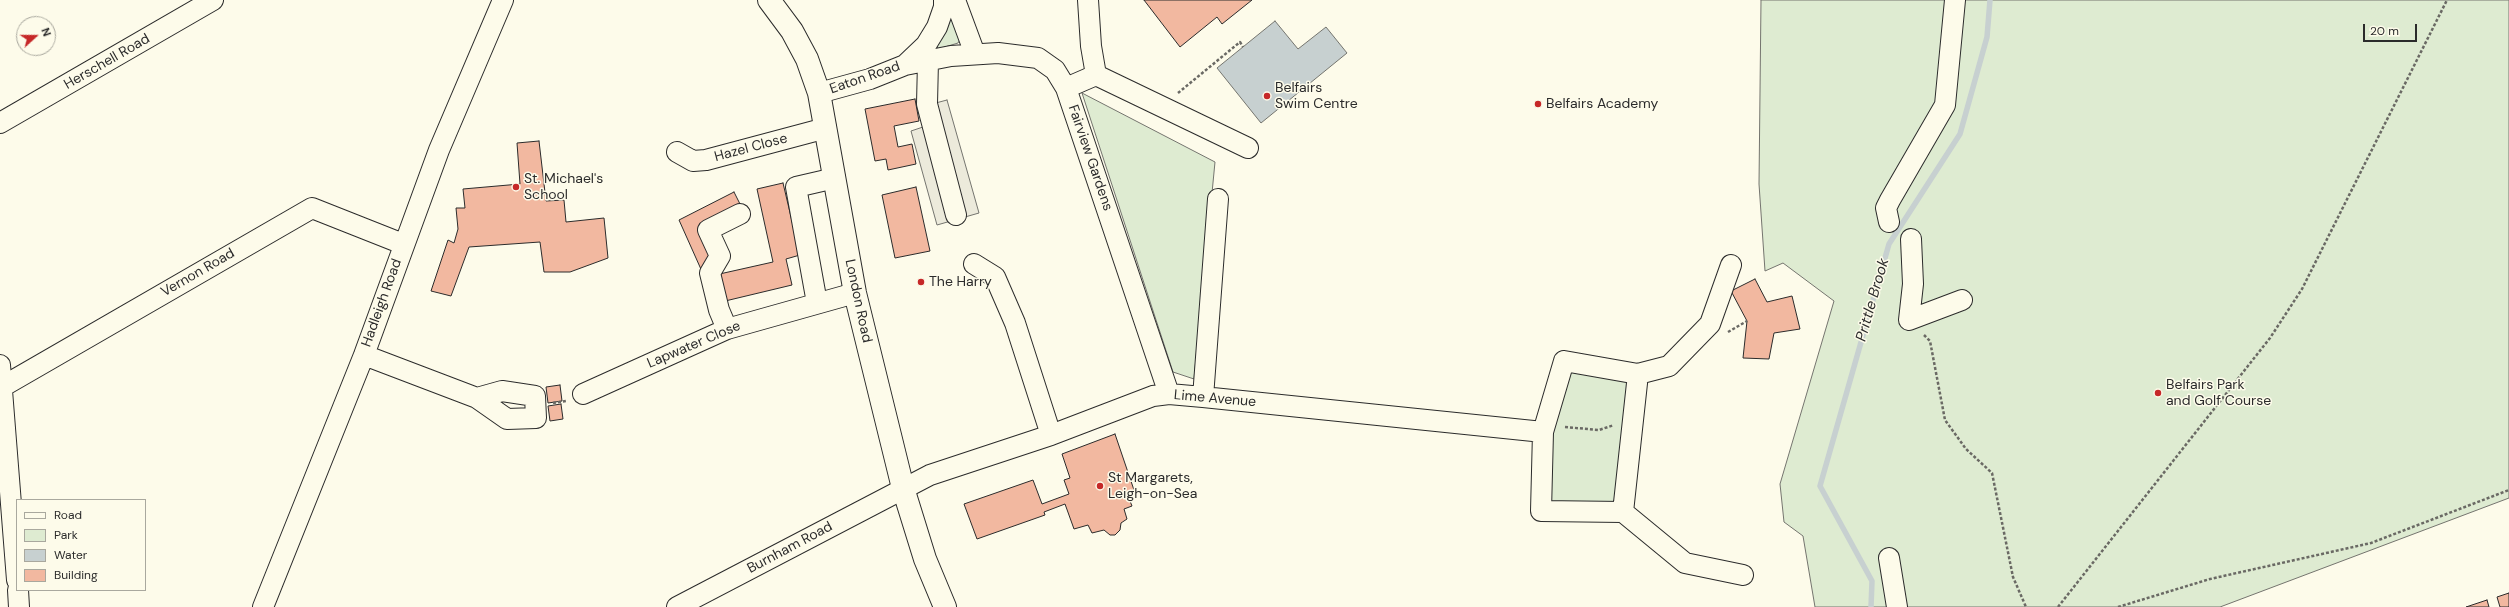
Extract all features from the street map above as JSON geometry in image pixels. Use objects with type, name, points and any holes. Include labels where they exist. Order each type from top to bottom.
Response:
[{"type":"main road","name":"London Road","points":[[769,0],[796,38],[807,59],[819,93],[855,293],[903,488],[925,559],[945,607]]},
{"type":"street","name":"Herschell Road","points":[[0,123],[213,0]]},
{"type":"street","name":"Hadleigh Road","points":[[263,607],[364,355],[403,244],[445,153],[503,0]]},
{"type":"street","name":"Eaton Road","points":[[819,93],[870,79],[905,65],[926,45],[937,27],[944,0]]},
{"type":"street","points":[[955,0],[975,54]]},
{"type":"street","points":[[1088,0],[1091,46],[1096,75]]},
{"type":"street","points":[[1889,222],[1886,208],[1945,105],[1955,0]]},
{"type":"street","name":"Fairview Gardens","points":[[905,65],[975,54],[998,53],[1038,58],[1055,70],[1066,88],[1169,394]]},
{"type":"street","points":[[928,61],[927,104],[956,215]]},
{"type":"street","points":[[1066,88],[1096,75],[1248,148]]},
{"type":"street","name":"Hazel Close","points":[[677,152],[693,161],[706,160],[826,128]]},
{"type":"street","points":[[817,303],[796,187],[835,178]]},
{"type":"street","points":[[1203,397],[1218,199]]},
{"type":"street","name":"Vernon Road","points":[[1,387],[312,208],[403,244]]},
{"type":"street","points":[[727,329],[719,310],[710,274],[720,256],[708,230],[740,214]]},
{"type":"street","points":[[1911,239],[1913,284],[1909,320],[1962,300]]},
{"type":"street","points":[[974,264],[995,276],[1015,323],[1051,434]]},
{"type":"street","points":[[1731,265],[1710,324],[1669,366],[1638,374],[1564,361],[1544,427],[1541,511],[1624,512],[1685,563],[1743,575]]},
{"type":"street","name":"Lapwater Close","points":[[583,394],[727,329],[855,293]]},
{"type":"street","points":[[364,355],[477,398],[506,419],[536,418],[535,396],[502,391],[477,398]]},
{"type":"street","points":[[0,365],[16,568]]},
{"type":"street","points":[[1624,512],[1638,374]]},
{"type":"street","name":"Lime Avenue","points":[[903,488],[930,475],[1051,434],[1153,396],[1169,394],[1544,427]]},
{"type":"street","name":"Burnham Road","points":[[677,607],[903,488]]},
{"type":"street","points":[[1889,558],[1897,607]]},
{"type":"street","points":[[18,591],[19,607]]},
{"type":"path","points":[[2058,607],[2270,338],[2302,289],[2447,0]]},
{"type":"path","points":[[1162,106],[1240,42],[1243,47]]},
{"type":"path","points":[[1909,320],[1930,341],[1945,420],[1966,449],[1992,472],[2013,577],[2026,607]]},
{"type":"path","points":[[536,406],[563,402],[583,394]]},
{"type":"path","points":[[1544,427],[1599,430],[1633,418]]},
{"type":"path","points":[[2118,607],[2210,580],[2371,543],[2509,490]]},
{"type":"green space","name":"Belfairs Park and Golf Course","points":[[1761,0],[2509,0],[2509,498],[2220,607],[1815,607],[1803,536],[1784,522],[1780,484],[1834,301],[1783,263],[1765,271],[1759,184]]},
{"type":"green space","points":[[948,18],[952,18],[961,38],[958,43],[935,50],[933,46]]},
{"type":"green space","points":[[1082,93],[1215,162],[1194,379],[1173,372]]},
{"type":"green space","points":[[1568,369],[1631,379],[1619,507],[1547,506],[1549,432]]},
{"type":"shaded area","points":[[947,100],[979,213],[937,225],[911,131],[923,127],[917,108]]},
{"type":"water","name":"Belfairs Swim Centre","points":[[1275,21],[1298,49],[1326,27],[1347,53],[1261,123],[1217,68]]},
{"type":"building","points":[[1144,0],[1252,0],[1222,24],[1217,17],[1180,47]]},
{"type":"building","points":[[915,99],[919,121],[894,126],[898,147],[912,144],[916,164],[888,170],[886,159],[875,161],[865,109]]},
{"type":"building","points":[[539,141],[546,201],[564,200],[566,222],[604,218],[608,258],[570,272],[544,272],[540,242],[469,247],[451,296],[431,291],[448,240],[454,243],[458,229],[456,208],[465,208],[463,189],[520,184],[517,143]]},
{"type":"building","points":[[783,183],[800,255],[786,259],[792,285],[721,302],[715,275],[773,262],[757,189]]},
{"type":"building","points":[[916,187],[930,251],[895,258],[882,195]]},
{"type":"building","points":[[734,192],[741,206],[701,230],[711,256],[704,276],[679,220]]},
{"type":"building","points":[[1755,279],[1767,302],[1792,296],[1800,329],[1774,333],[1769,359],[1743,358],[1747,321],[1731,291]]},
{"type":"building","points":[[560,385],[562,401],[548,403],[546,387]]},
{"type":"building","points":[[561,404],[563,419],[550,421],[548,406]]},
{"type":"building","name":"St Margarets, Leigh-on-Sea","points":[[1115,434],[1135,493],[1128,496],[1132,506],[1124,509],[1127,519],[1121,523],[1120,530],[1115,535],[1110,535],[1104,530],[1092,533],[1088,525],[1074,529],[1065,504],[1044,512],[1045,515],[977,539],[964,504],[1033,480],[1042,504],[1069,494],[1064,480],[1070,478],[1062,454]]},
{"type":"building","points":[[2509,593],[2509,607],[2500,607],[2497,597]]},
{"type":"building","points":[[2487,600],[2489,607],[2466,607]]},
{"type":"waterway","name":"Prittle Brook","points":[[1871,607],[1872,581],[1820,486],[1889,244],[1960,134],[1987,37],[1990,0]]},
{"type":"place","name":"Belfairs Swim Centre","points":[[1267,96]]},
{"type":"place","name":"Belfairs Academy","points":[[1538,104]]},
{"type":"place","name":"St. Michael's School","points":[[516,187]]},
{"type":"place","name":"The Harry","points":[[921,282]]},
{"type":"place","name":"Belfairs Park and Golf Course","points":[[2158,393]]},
{"type":"place","name":"St Margarets, Leigh-on-Sea","points":[[1100,486]]}]
